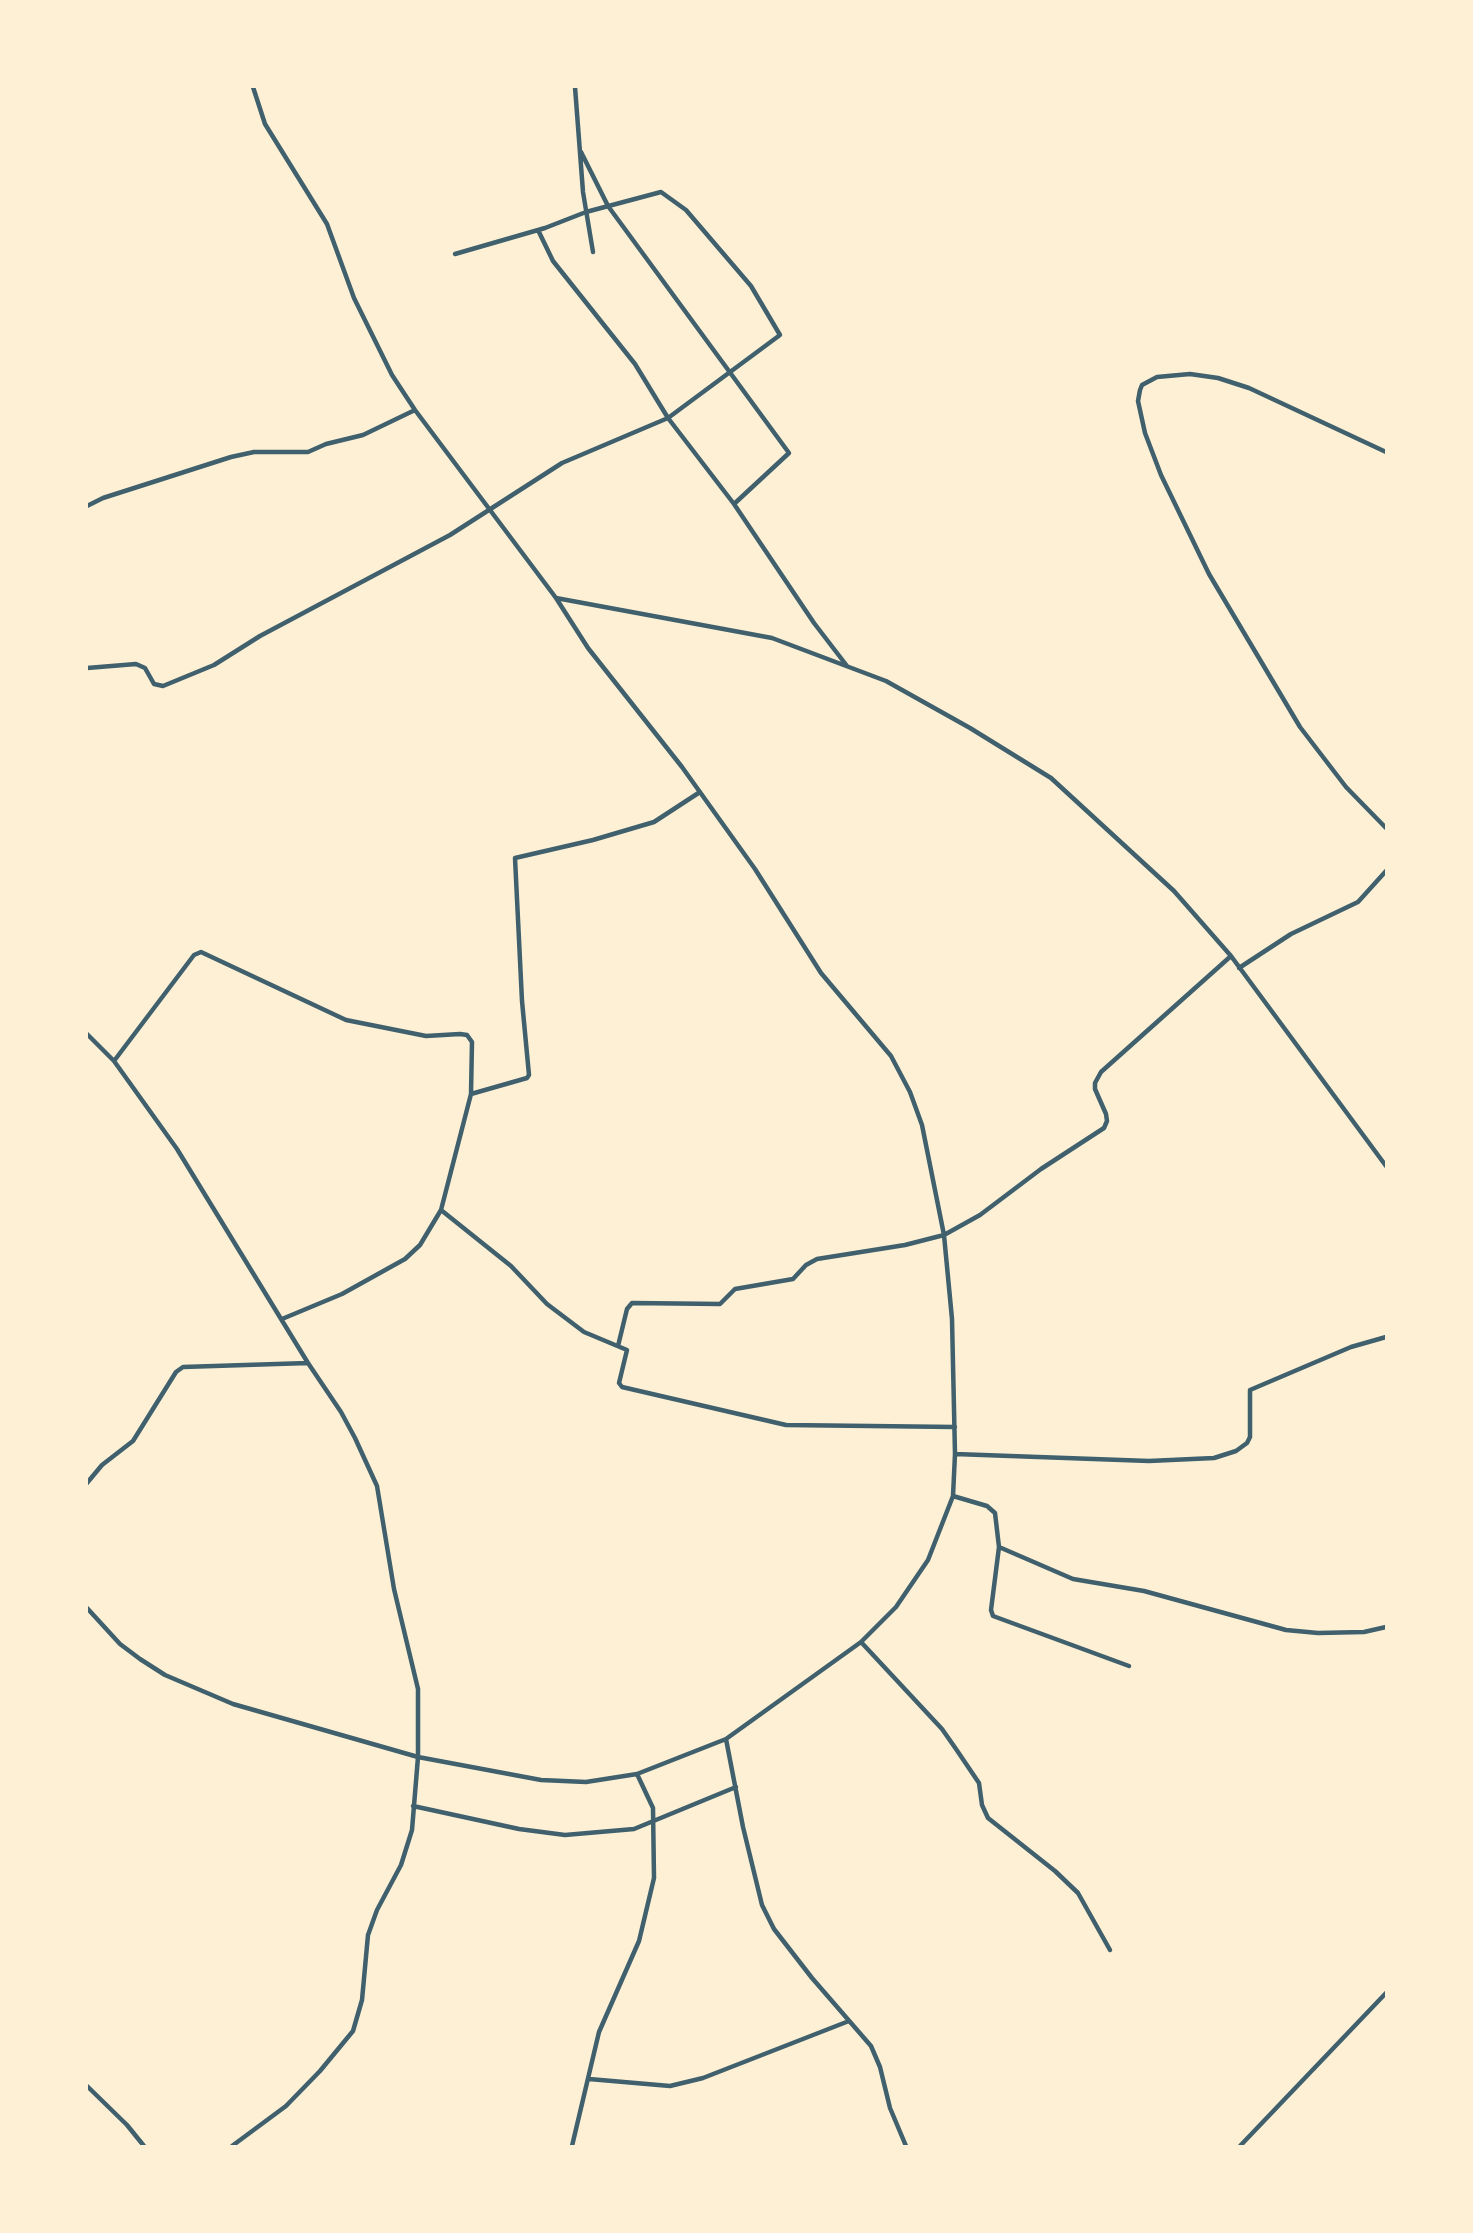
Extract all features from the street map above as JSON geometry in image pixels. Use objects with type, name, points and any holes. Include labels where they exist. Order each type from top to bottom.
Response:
[{"type":"street","points":[[87,1608],[120,1644],[165,1675],[233,1704],[417,1757],[541,1780],[586,1782],[637,1774],[726,1740],[861,1642],[896,1607],[928,1560],[953,1496],[955,1428],[952,1319],[944,1235],[922,1125],[910,1092],[891,1056],[821,973],[755,869],[700,792],[588,648],[556,598],[415,410],[392,375],[354,298],[322,215],[266,124],[253,87]]},
{"type":"street","points":[[574,87],[586,212],[593,252]]},
{"type":"street","points":[[581,152],[608,206],[789,453],[734,504]]},
{"type":"street","points":[[87,668],[136,664],[144,668],[154,684],[168,685],[214,665],[260,636],[389,568],[491,510],[562,463],[668,418],[730,375],[780,335],[751,286],[686,210],[661,192],[586,212],[538,230],[454,254]]},
{"type":"street","points":[[538,230],[553,261],[635,364],[668,418],[734,504],[814,623],[848,667]]},
{"type":"street","points":[[1386,452],[1249,388],[1218,378],[1190,374],[1157,377],[1142,385],[1140,390],[1138,401],[1145,433],[1161,475],[1209,574],[1300,727],[1346,787],[1386,828]]},
{"type":"street","points":[[87,506],[103,498],[231,457],[254,452],[308,452],[326,444],[363,435],[415,410]]},
{"type":"street","points":[[556,598],[772,638],[886,681],[970,728],[1051,778],[1174,891],[1231,956],[1386,1166]]},
{"type":"street","points":[[471,1094],[530,1075],[522,1001],[514,858],[593,840],[654,822],[700,792]]},
{"type":"street","points":[[1239,968],[1292,934],[1358,902],[1386,871]]},
{"type":"street","points":[[114,1060],[194,955],[201,952],[346,1020],[426,1036],[467,1035],[472,1042],[471,1094],[441,1210],[420,1245],[405,1259],[342,1294],[282,1319]]},
{"type":"street","points":[[618,1346],[627,1309],[632,1304],[720,1304],[735,1289],[794,1279],[806,1264],[817,1259],[850,1251],[905,1245],[944,1235],[980,1215],[1041,1169],[1104,1128],[1107,1121],[1106,1114],[1095,1089],[1095,1083],[1101,1072],[1231,956]]},
{"type":"street","points":[[87,1034],[114,1060],[177,1149],[308,1363],[341,1412],[377,1486],[394,1589],[418,1689],[417,1757],[412,1830],[401,1865],[377,1910],[368,1935],[362,2000],[353,2031],[320,2071],[286,2106],[232,2146]]},
{"type":"street","points":[[441,1210],[511,1266],[547,1304],[584,1332],[627,1350],[619,1383],[630,1390],[786,1425],[955,1428]]},
{"type":"street","points":[[955,1454],[1149,1461],[1214,1458],[1236,1451],[1247,1443],[1250,1437],[1250,1390],[1351,1347],[1386,1337]]},
{"type":"street","points":[[87,1483],[102,1465],[133,1441],[176,1372],[183,1367],[308,1363]]},
{"type":"street","points":[[953,1496],[987,1506],[995,1513],[999,1547],[991,1610],[993,1616],[1129,1666]]},
{"type":"street","points":[[999,1547],[1073,1579],[1144,1591],[1286,1630],[1318,1633],[1364,1632],[1386,1627]]},
{"type":"street","points":[[861,1642],[942,1729],[979,1782],[982,1805],[988,1818],[1055,1870],[1078,1893],[1110,1950]]},
{"type":"street","points":[[726,1740],[762,1905],[781,1937],[871,2046],[880,2067],[890,2108],[906,2146]]},
{"type":"street","points":[[572,2146],[599,2032],[639,1941],[654,1878],[655,1820],[653,1808],[637,1774]]},
{"type":"street","points":[[414,1806],[519,1829],[565,1835],[634,1829],[736,1787]]},
{"type":"street","points":[[1240,2146],[1386,1993]]},
{"type":"street","points":[[589,2079],[670,2086],[703,2078],[849,2021]]},
{"type":"street","points":[[87,2086],[127,2125],[144,2146]]}]
